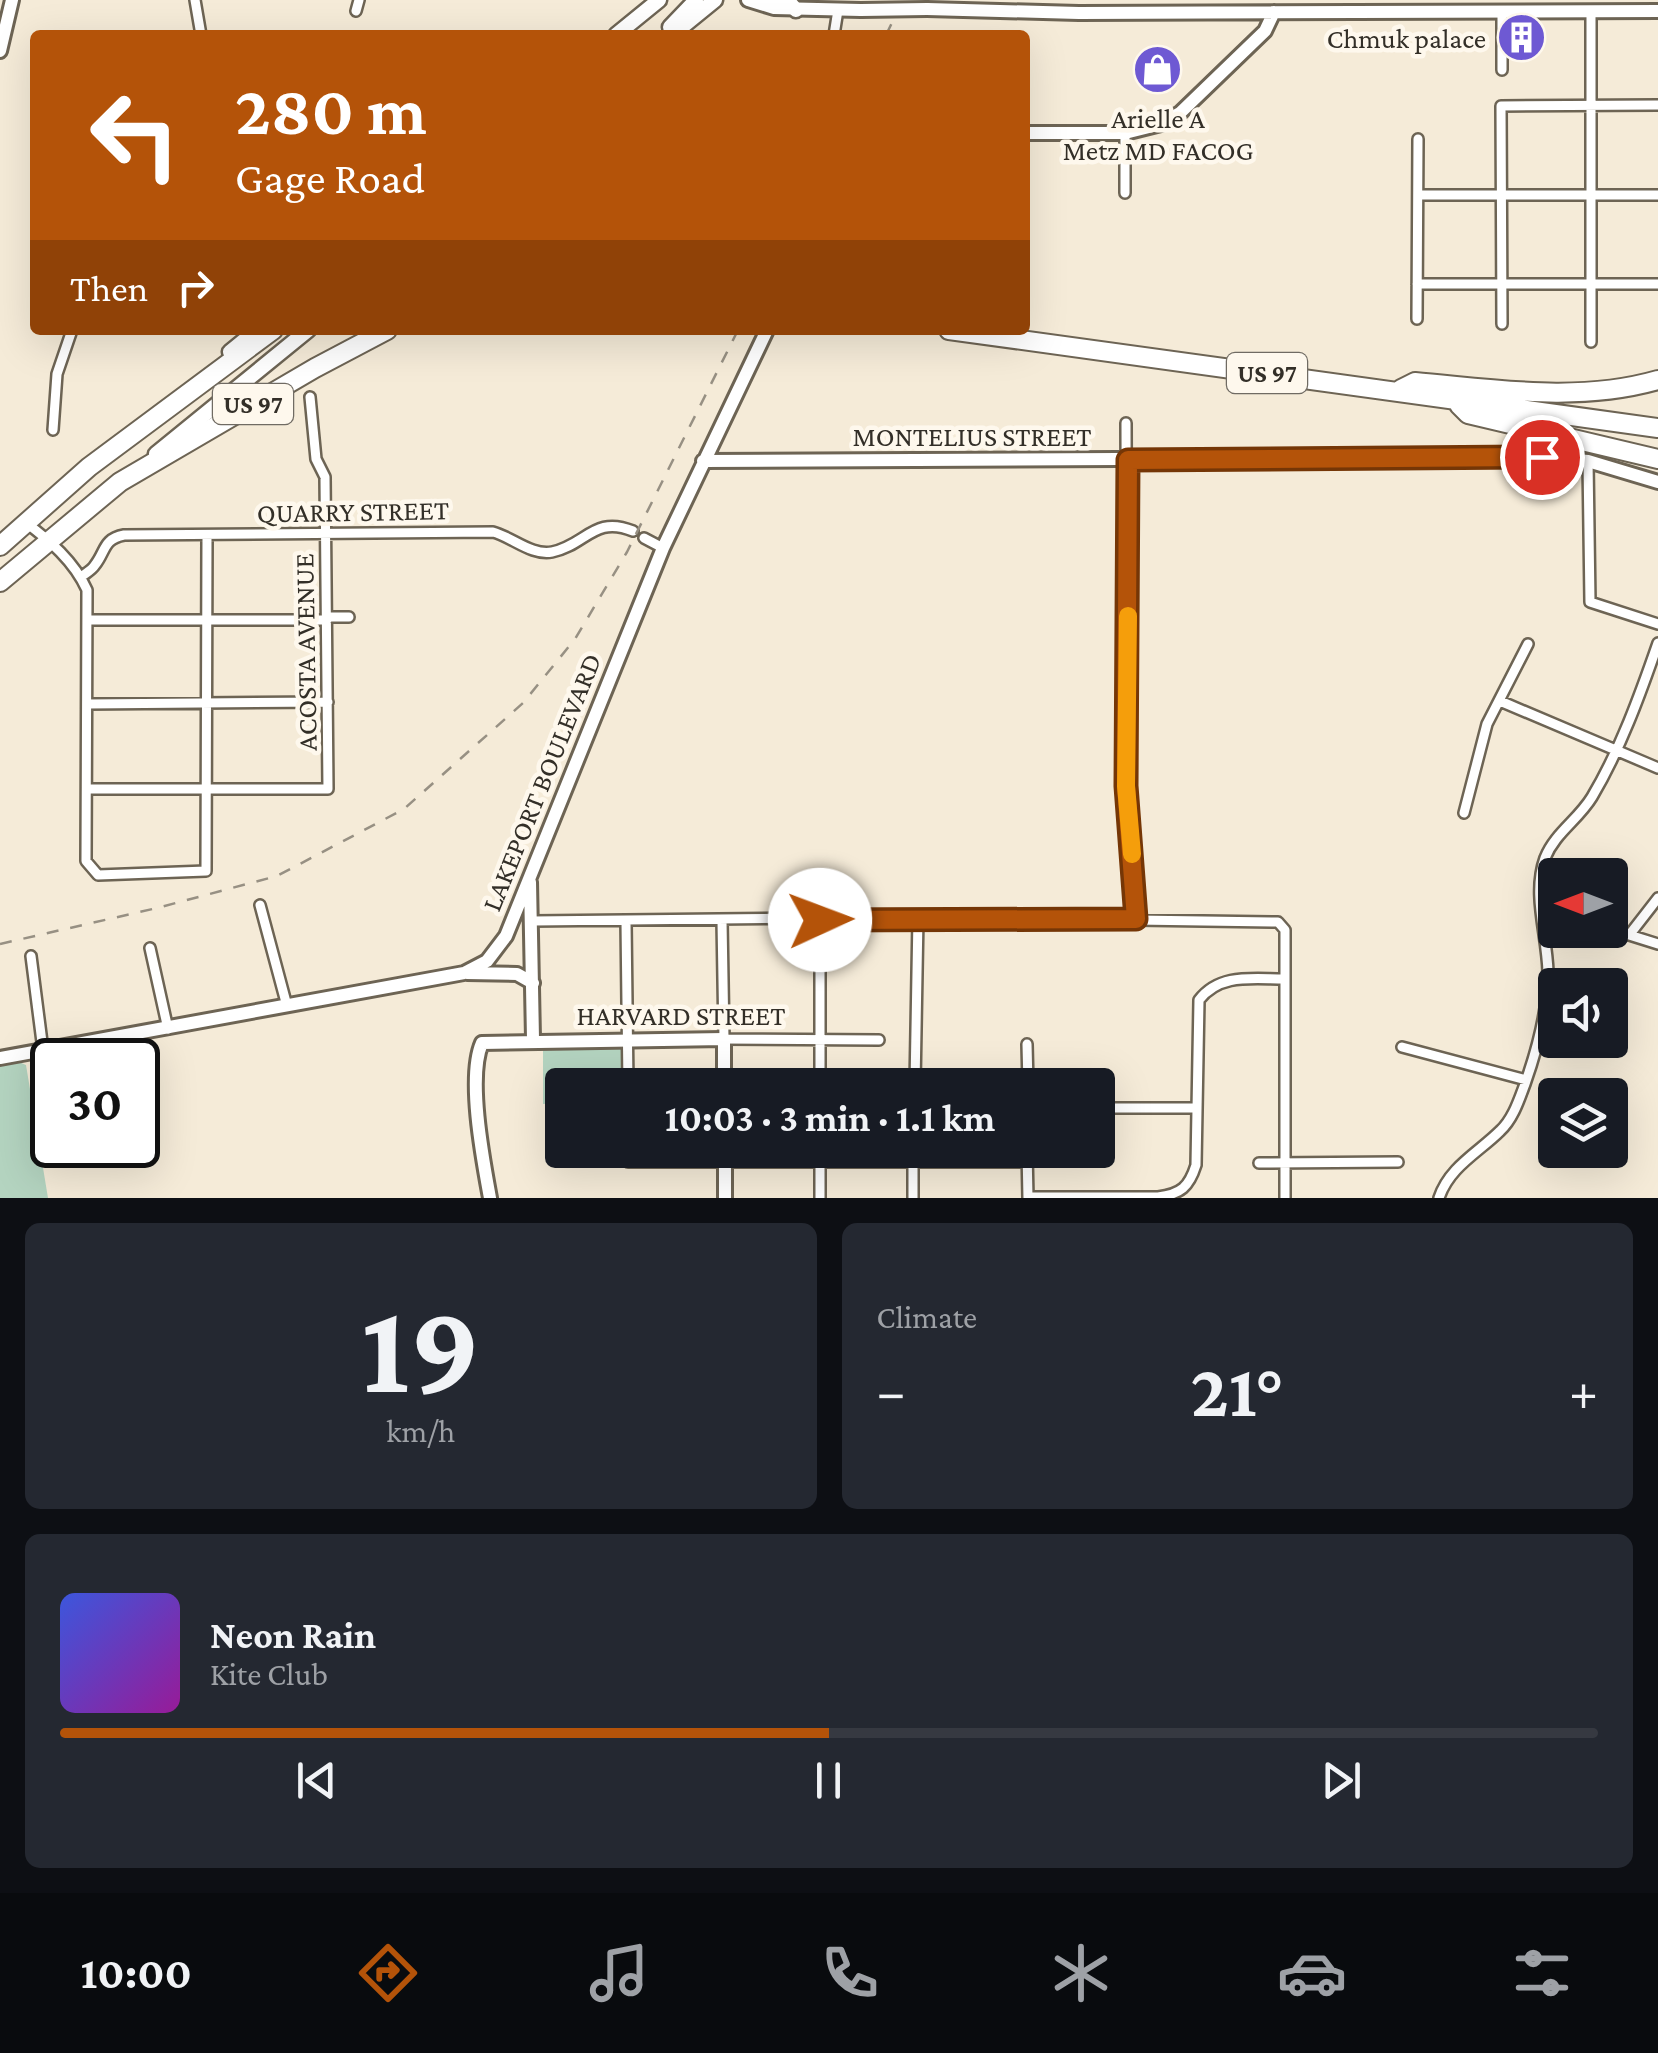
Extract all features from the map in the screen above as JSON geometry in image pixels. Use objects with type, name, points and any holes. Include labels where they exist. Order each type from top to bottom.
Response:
[{"type":"highway","name":"US 97","points":[[0,546],[148,421],[266,335]]},
{"type":"highway","name":"US 97","points":[[0,582],[120,482],[378,335]]},
{"type":"highway","name":"US 97","points":[[986,335],[1658,428]]},
{"type":"highway","points":[[1396,391],[1415,382],[1528,392],[1601,392],[1658,380]]},
{"type":"highway","points":[[1455,400],[1468,414],[1658,459]]},
{"type":"main road","points":[[622,30],[658,0]]},
{"type":"main road","points":[[668,30],[696,0]]},
{"type":"main road","points":[[678,30],[715,0]]},
{"type":"main road","points":[[772,0],[790,3],[796,10]]},
{"type":"main road","points":[[148,421],[250,335]]},
{"type":"main road","points":[[120,482],[302,335]]},
{"type":"street","points":[[0,51],[12,0]]},
{"type":"street","points":[[195,0],[199,30]]},
{"type":"street","points":[[748,0],[760,6],[796,10],[1274,12],[1408,6],[1502,12],[1537,6],[1591,12],[1658,11],[1658,0]]},
{"type":"street","points":[[835,30],[838,10]]},
{"type":"street","points":[[1030,132],[1125,133],[1161,124],[1180,113],[1265,31],[1274,12]]},
{"type":"street","points":[[1502,12],[1502,70]]},
{"type":"street","points":[[1591,12],[1591,342]]},
{"type":"street","points":[[1502,324],[1501,106],[1658,105]]},
{"type":"street","points":[[1125,133],[1125,192]]},
{"type":"street","points":[[1417,318],[1418,138]]},
{"type":"street","points":[[1418,195],[1658,195]]},
{"type":"street","points":[[1417,284],[1658,284]]},
{"type":"street","points":[[53,430],[57,374],[70,335]]},
{"type":"street","name":"LAKEPORT BOULEVARD","points":[[114,1038],[464,973],[486,961],[506,936],[663,548],[765,335]]},
{"type":"street","name":"ACOSTA AVENUE","points":[[207,790],[328,789],[325,478],[316,458],[310,397]]},
{"type":"street","points":[[1126,423],[1126,786],[1136,919]]},
{"type":"street","name":"MONTELIUS STREET","points":[[703,461],[1554,458],[1588,461],[1658,482]]},
{"type":"street","points":[[1588,461],[1590,602],[1658,624]]},
{"type":"street","points":[[24,522],[50,541],[81,576],[88,590],[86,861],[98,875],[206,871],[207,536]]},
{"type":"street","name":"QUARRY STREET","points":[[81,576],[96,565],[102,548],[112,538],[493,532],[537,552],[554,552],[615,524],[633,531]]},
{"type":"street","points":[[644,538],[663,548]]},
{"type":"street","points":[[88,620],[349,618]]},
{"type":"street","points":[[1546,858],[1557,836],[1591,798],[1616,749],[1658,642]]},
{"type":"street","points":[[1464,813],[1487,724],[1528,644]]},
{"type":"street","points":[[1500,701],[1658,768]]},
{"type":"street","points":[[88,704],[328,702]]},
{"type":"street","points":[[88,789],[207,790]]},
{"type":"street","points":[[529,880],[534,1040]]},
{"type":"street","points":[[1658,898],[1630,934],[1658,944]]},
{"type":"street","points":[[260,905],[287,1006]]},
{"type":"street","points":[[915,1068],[918,918]]},
{"type":"street","points":[[533,921],[918,918],[1278,922],[1284,930],[1285,1198]]},
{"type":"street","points":[[820,920],[820,1068]]},
{"type":"street","points":[[722,921],[724,1068]]},
{"type":"street","points":[[626,922],[628,1068]]},
{"type":"street","points":[[150,948],[168,1029]]},
{"type":"street","points":[[1439,1198],[1460,1166],[1500,1131],[1512,1114],[1526,1080],[1545,1005],[1545,948]]},
{"type":"street","points":[[30,956],[41,1038]]},
{"type":"street","points":[[464,973],[517,974],[533,982]]},
{"type":"street","points":[[1027,1168],[1028,1197],[1176,1194],[1190,1183],[1196,1165],[1199,1000],[1208,988],[1222,980],[1284,979]]},
{"type":"street","name":"HARVARD STREET","points":[[490,1198],[481,1152],[476,1080],[482,1042],[628,1038],[879,1040]]},
{"type":"street","points":[[1027,1044],[1028,1068]]},
{"type":"street","points":[[1402,1047],[1526,1080]]},
{"type":"street","name":"LAKEPORT BOULEVARD","points":[[0,1058],[30,1052]]},
{"type":"street","points":[[1115,1108],[1195,1108]]},
{"type":"street","points":[[1260,1163],[1398,1162]]},
{"type":"street","points":[[724,1168],[724,1198]]},
{"type":"street","points":[[820,1168],[820,1198]]},
{"type":"street","points":[[912,1168],[913,1198]]},
{"type":"green space","points":[[621,1044],[621,1068],[545,1068],[543,1104],[543,1045]]},
{"type":"green space","points":[[19,1062],[26,1065],[30,1089],[30,1168],[43,1168],[48,1198],[0,1198],[0,1066]]},
{"type":"railway","points":[[888,30],[903,0]]},
{"type":"railway","points":[[0,944],[277,876],[404,809],[523,703],[575,639],[627,552],[736,335]]},
{"type":"slow traffic","points":[[1128,616],[1126,786],[1132,854]]},
{"type":"place","name":"Chmuk palace","points":[[1521,38]]},
{"type":"place","name":"Arielle A Metz MD FACOG","points":[[1158,70]]},
{"type":"route","points":[[820,920],[1136,919],[1126,786],[1128,460],[1542,457]]}]
